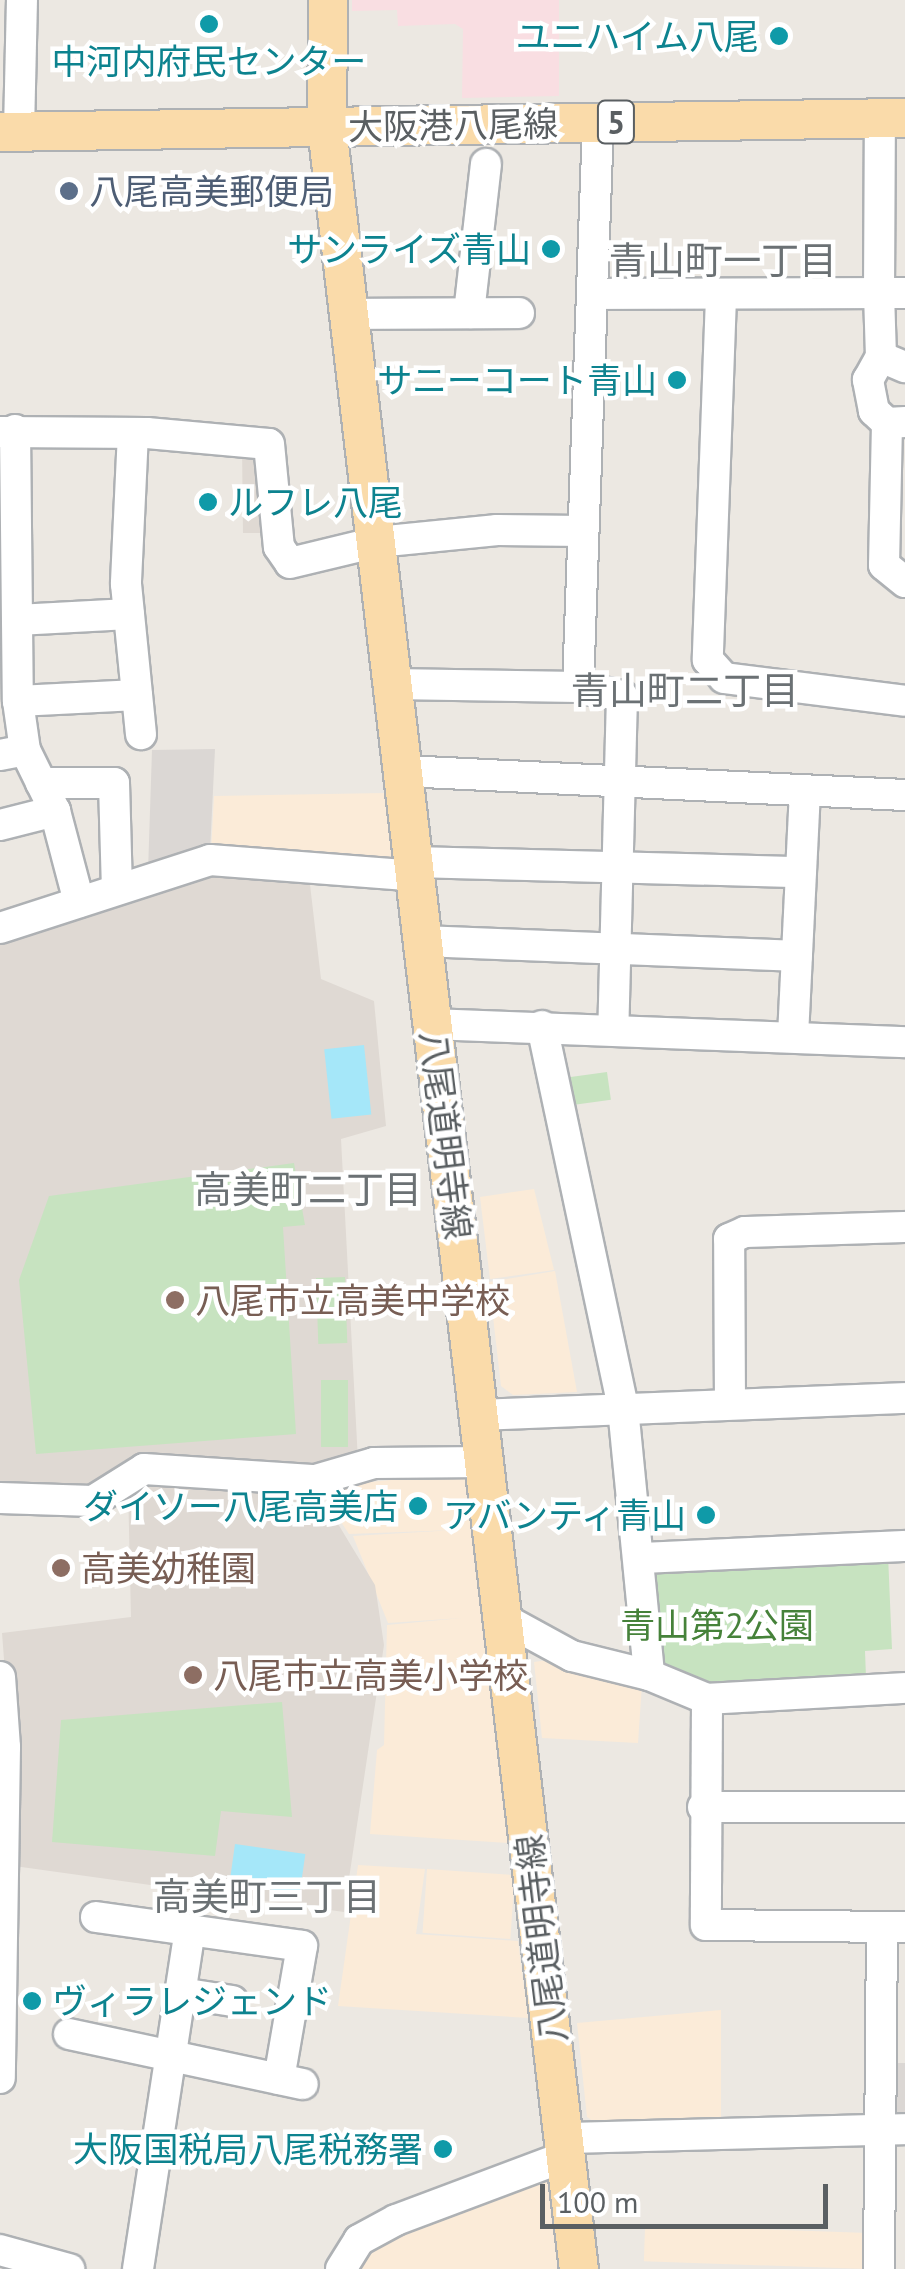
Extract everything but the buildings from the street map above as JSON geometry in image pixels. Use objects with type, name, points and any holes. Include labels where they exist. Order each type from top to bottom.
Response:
[{"type":"main road","name":"八尾道明寺線","points":[[328,0],[328,128],[580,2269]]},
{"type":"main road","name":"大阪港八尾線","points":[[9,132],[892,119]]},
{"type":"street","points":[[9,132],[22,0]]},
{"type":"street","points":[[892,119],[893,362],[869,372],[868,392],[900,422],[884,564],[905,582]]},
{"type":"street","points":[[578,686],[598,122]]},
{"type":"street","points":[[470,313],[486,164]]},
{"type":"street","points":[[592,294],[892,293]]},
{"type":"street","points":[[721,296],[708,660],[724,678],[905,701]]},
{"type":"street","points":[[350,314],[519,312]]},
{"type":"street","points":[[80,902],[55,811],[41,783],[13,753],[18,702],[17,620],[8,431],[133,433],[269,444],[279,547],[290,564],[377,542],[497,530],[583,531]]},
{"type":"street","points":[[133,433],[128,614],[141,734]]},
{"type":"street","points":[[17,620],[128,614]]},
{"type":"street","points":[[392,684],[578,686],[622,696],[613,1029]]},
{"type":"street","points":[[18,702],[136,695]]},
{"type":"street","points":[[403,771],[622,785],[905,795]]},
{"type":"street","points":[[41,783],[114,783],[116,890]]},
{"type":"street","points":[[792,1036],[806,790]]},
{"type":"street","points":[[0,825],[55,811]]},
{"type":"street","points":[[0,928],[210,860],[415,869],[619,865],[801,872]]},
{"type":"street","points":[[424,941],[797,956]]},
{"type":"street","points":[[432,1024],[905,1042]]},
{"type":"street","points":[[542,1026],[623,1408],[642,1558],[649,1675]]},
{"type":"street","points":[[730,1404],[730,1238],[744,1232],[905,1227]]},
{"type":"street","points":[[481,1415],[905,1398]]},
{"type":"street","points":[[0,1498],[93,1502],[144,1470],[316,1480],[374,1463],[486,1462]]},
{"type":"street","points":[[642,1558],[905,1546]]},
{"type":"street","points":[[504,1619],[572,1656],[649,1675],[707,1699],[905,1688]]},
{"type":"street","points":[[0,1677],[0,2078]]},
{"type":"street","points":[[707,1699],[703,1807],[706,1925],[893,1927],[892,2129],[879,2269]]},
{"type":"street","points":[[703,1807],[905,1808]]},
{"type":"street","points":[[69,2034],[291,2081],[302,1946],[96,1917]]},
{"type":"street","points":[[138,2269],[190,1930]]},
{"type":"street","points":[[181,1993],[232,2001]]},
{"type":"street","points":[[340,2269],[359,2240],[396,2220],[566,2147],[892,2129]]},
{"type":"street","points":[[0,2250],[66,2269]]},
{"type":"shaded area","points":[[352,0],[559,0],[559,96],[462,98],[463,29],[455,24],[398,26],[397,10],[352,11]]},
{"type":"shaded area","points":[[242,447],[261,447],[268,533],[243,533]]},
{"type":"shaded area","points":[[215,749],[210,852],[148,872],[152,750]]},
{"type":"shaded area","points":[[385,793],[393,859],[386,865],[211,852],[214,796]]},
{"type":"shaded area","name":"八尾市立高美中学校","points":[[202,870],[309,876],[321,979],[374,1001],[386,1126],[341,1139],[358,1461],[307,1473],[143,1462],[91,1496],[0,1492],[0,940]]},
{"type":"shaded area","points":[[534,1189],[554,1270],[490,1279],[480,1197]]},
{"type":"shaded area","points":[[555,1271],[577,1392],[513,1395],[501,1386],[489,1282]]},
{"type":"shaded area","points":[[464,1473],[508,1843],[370,1834],[377,1750],[384,1745],[387,1625],[462,1618],[388,1623],[353,1536],[455,1530],[349,1534],[318,1487]]},
{"type":"shaded area","name":"八尾市立高美小学校","points":[[145,1477],[315,1486],[375,1585],[384,1645],[344,1912],[7,1865],[10,1738],[2,1633],[131,1617],[128,1486]]},
{"type":"shaded area","points":[[555,1659],[642,1684],[638,1743],[542,1738],[534,1662]]},
{"type":"shaded area","points":[[358,1865],[425,1869],[416,1934],[518,1941],[528,2018],[338,2006]]},
{"type":"shaded area","points":[[427,1869],[515,1875],[510,1939],[423,1933]]},
{"type":"shaded area","points":[[721,2010],[721,2124],[598,2125],[587,2117],[577,2023]]},
{"type":"shaded area","points":[[892,2063],[905,2063],[905,2116],[892,2116]]},
{"type":"shaded area","points":[[548,2172],[559,2269],[349,2269],[369,2241]]},
{"type":"shaded area","points":[[645,2225],[868,2233],[867,2269],[644,2261]]},
{"type":"green space","points":[[607,1072],[611,1100],[567,1106],[563,1078]]},
{"type":"green space","points":[[294,1163],[305,1225],[283,1227],[296,1434],[36,1454],[19,1280],[49,1196]]},
{"type":"green space","points":[[345,1277],[347,1343],[318,1344],[316,1278]]},
{"type":"green space","points":[[321,1380],[348,1380],[348,1447],[321,1447]]},
{"type":"green space","name":"青山第2公園","points":[[888,1555],[892,1649],[865,1651],[866,1677],[708,1687],[663,1671],[654,1576],[663,1566]]},
{"type":"green space","points":[[282,1702],[292,1817],[221,1811],[215,1856],[52,1842],[61,1720]]},
{"type":"water","points":[[364,1045],[371,1115],[332,1119],[324,1049]]},
{"type":"water","points":[[235,1844],[305,1854],[300,1893],[229,1884]]},
{"type":"place","name":"中河内府民センター","points":[[209,24]]},
{"type":"place","name":"ユニハイム八尾","points":[[779,36]]},
{"type":"place","name":"八尾高美郵便局","points":[[69,191]]},
{"type":"place","name":"サンライズ青山","points":[[551,249]]},
{"type":"place","name":"サニーコート青山","points":[[677,380]]},
{"type":"place","name":"ルフレ八尾","points":[[208,502]]},
{"type":"place","name":"八尾市立高美中学校","points":[[175,1300]]},
{"type":"place","name":"ダイソー八尾高美店","points":[[418,1506]]},
{"type":"place","name":"アバンティ青山","points":[[706,1515]]},
{"type":"place","name":"高美幼稚園","points":[[61,1568]]},
{"type":"place","name":"八尾市立高美小学校","points":[[193,1675]]},
{"type":"place","name":"ヴィラレジェンド","points":[[32,2001]]},
{"type":"place","name":"大阪国税局八尾税務署","points":[[443,2149]]},
{"type":"district","name":"青山町一丁目","points":[[723,260]]},
{"type":"district","name":"青山町二丁目","points":[[685,690]]},
{"type":"district","name":"高美町二丁目","points":[[308,1189]]},
{"type":"district","name":"高美町三丁目","points":[[267,1896]]}]
